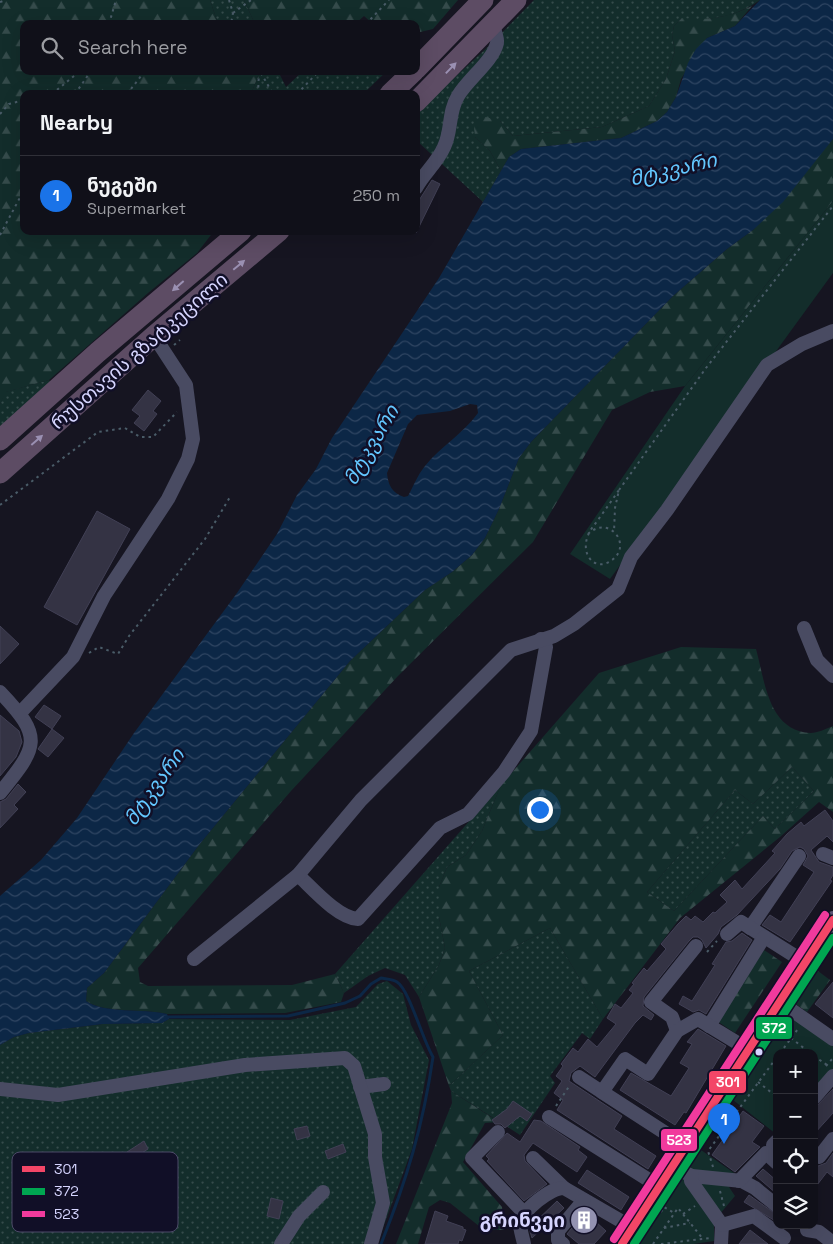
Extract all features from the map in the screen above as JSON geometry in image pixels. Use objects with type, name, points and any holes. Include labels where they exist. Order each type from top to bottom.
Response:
[{"type":"highway","points":[[420,65],[483,0]]},
{"type":"highway","points":[[420,98],[516,0]]},
{"type":"highway","points":[[394,90],[410,75]]},
{"type":"highway","name":"რუსთავის გზატკეცილი","points":[[0,440],[98,352],[236,235]]},
{"type":"highway","name":"რუსთავის გზატკეცილი","points":[[0,472],[154,336],[273,235]]},
{"type":"main road","points":[[622,1244],[833,920]]},
{"type":"street","points":[[420,181],[424,174],[435,164],[445,145],[450,114],[458,95],[494,52],[498,41],[493,25]]},
{"type":"street","points":[[194,959],[298,875],[362,800],[511,650],[554,636],[574,624],[618,589],[631,557],[667,510],[767,365],[802,344],[833,331]]},
{"type":"street","points":[[20,713],[73,657],[104,596],[168,499],[188,459],[193,439],[186,385],[154,336]]},
{"type":"street","points":[[804,628],[817,660],[833,676]]},
{"type":"street","points":[[298,875],[340,913],[350,918],[358,918],[440,828],[468,814],[504,772],[531,731],[546,647],[541,639]]},
{"type":"street","points":[[0,692],[20,713],[31,735],[32,746],[27,760],[0,793]]},
{"type":"street","points":[[750,928],[799,856]]},
{"type":"street","points":[[727,934],[740,922],[806,963]]},
{"type":"street","points":[[709,1026],[764,937]]},
{"type":"street","points":[[677,1030],[672,1017],[651,1002],[696,946]]},
{"type":"street","points":[[780,1002],[833,1040]]},
{"type":"street","points":[[602,1092],[625,1059],[648,1074],[677,1030],[698,1019],[749,1050]]},
{"type":"street","points":[[0,1089],[58,1095],[245,1065],[345,1058],[354,1066],[375,1134],[375,1157],[383,1203],[371,1244]]},
{"type":"street","points":[[817,1094],[833,1076]]},
{"type":"street","points":[[579,1078],[687,1146]]},
{"type":"street","points":[[360,1087],[384,1084]]},
{"type":"street","points":[[549,1117],[660,1187]]},
{"type":"street","points":[[498,1132],[472,1158],[525,1214]]},
{"type":"street","points":[[819,1157],[833,1139]]},
{"type":"street","points":[[738,1181],[766,1153],[773,1159]]},
{"type":"street","points":[[533,1158],[564,1188],[633,1228]]},
{"type":"street","points":[[673,1167],[692,1176],[738,1181],[755,1188],[773,1203]]},
{"type":"street","points":[[692,1176],[691,1181],[722,1235],[754,1216],[784,1238]]},
{"type":"street","points":[[524,1244],[520,1223],[525,1214],[550,1191],[556,1188],[564,1188]]},
{"type":"street","points":[[281,1244],[299,1216],[323,1192]]},
{"type":"street","points":[[563,1244],[558,1240],[558,1231],[584,1200]]},
{"type":"street","points":[[805,1231],[819,1232],[833,1243]]},
{"type":"path","points":[[0,2],[6,0]]},
{"type":"path","points":[[110,20],[116,0]]},
{"type":"path","points":[[229,0],[233,13],[232,20]]},
{"type":"path","points":[[233,13],[251,0]]},
{"type":"path","points":[[370,20],[389,0]]},
{"type":"path","points":[[59,90],[76,75]]},
{"type":"path","points":[[78,90],[88,75]]},
{"type":"path","points":[[130,90],[142,75]]},
{"type":"path","points":[[258,90],[260,75]]},
{"type":"path","points":[[262,75],[271,90]]},
{"type":"path","points":[[301,90],[315,75]]},
{"type":"path","points":[[0,114],[9,104],[20,101]]},
{"type":"path","points":[[0,235],[20,198]]},
{"type":"path","points":[[619,490],[615,508],[614,532],[620,542],[618,554],[610,562],[598,563],[588,557],[584,546],[588,534],[619,490],[706,368],[833,206]]},
{"type":"path","points":[[0,505],[98,432],[125,428],[140,437],[152,437],[188,401]]},
{"type":"path","points":[[73,657],[85,656],[99,647],[118,654],[128,636],[205,539],[230,497]]},
{"type":"path","points":[[588,534],[592,530],[603,527],[614,532]]},
{"type":"path","points":[[696,946],[706,954],[723,935],[727,934]]},
{"type":"path","points":[[783,1049],[804,1020]]},
{"type":"path","points":[[790,1038],[805,1049]]},
{"type":"path","points":[[818,1059],[833,1070]]},
{"type":"path","points":[[708,1151],[773,1062]]},
{"type":"path","points":[[549,1117],[571,1084],[579,1078]]},
{"type":"path","points":[[758,1082],[773,1094]]},
{"type":"path","points":[[661,1212],[664,1207],[674,1213]]},
{"type":"path","points":[[653,1244],[678,1208],[703,1239]]},
{"type":"path","points":[[664,1228],[690,1223]]},
{"type":"path","points":[[661,1244],[722,1235]]},
{"type":"green space","points":[[0,0],[210,0],[217,20],[20,20],[20,75],[258,75],[253,90],[20,90],[20,235],[211,235],[197,253],[148,293],[49,380],[6,392],[0,404]]},
{"type":"green space","points":[[210,0],[244,0],[253,20],[217,20]]},
{"type":"green space","points":[[244,0],[458,0],[433,29],[420,32],[420,20],[368,20],[364,16],[360,20],[253,20]]},
{"type":"green space","points":[[534,0],[760,0],[751,6],[722,17],[681,19],[674,26],[672,35],[675,51],[666,79],[649,106],[602,127],[513,136],[500,121],[475,137],[490,151],[501,171],[483,202],[420,144],[420,109],[491,44]]},
{"type":"green space","points":[[752,6],[735,26],[707,38],[681,79],[676,97],[667,112],[657,121],[621,138],[521,149],[509,157],[501,171],[490,151],[475,137],[474,127],[482,116],[500,121],[513,136],[602,127],[649,106],[666,79],[675,51],[672,35],[674,26],[682,18],[718,17]]},
{"type":"green space","points":[[258,75],[280,75],[286,87],[299,75],[383,75],[367,90],[253,90]]},
{"type":"green space","points":[[833,139],[833,201],[685,386],[650,392],[612,410],[533,542],[398,676],[291,791],[138,968],[140,982],[148,986],[292,985],[335,974],[344,993],[341,1002],[285,1013],[167,1014],[104,1008],[86,1001],[87,988],[104,973],[199,845],[350,661],[425,590],[452,572],[472,555],[485,538],[499,509],[519,458],[531,442],[673,296],[727,249],[753,230]]},
{"type":"green space","points":[[833,201],[833,273],[610,579],[570,554],[685,386]]},
{"type":"green space","points":[[49,380],[53,385],[0,432],[0,404],[5,392]]},
{"type":"green space","points":[[681,647],[756,649],[771,702],[777,714],[786,724],[797,730],[811,733],[833,726],[833,812],[819,802],[780,837],[680,918],[603,1019],[550,928],[469,971],[503,1035],[449,1086],[419,997],[439,965],[445,948],[439,917],[439,887],[447,867],[466,855],[482,831],[501,785],[599,673]],"holes":[[[792,767],[814,791],[775,829],[763,816],[674,911],[647,892],[735,790],[753,804]]]},
{"type":"green space","points":[[792,767],[814,791],[775,829],[763,816],[674,911],[647,892],[735,790],[753,804]]},
{"type":"green space","points":[[501,785],[482,831],[466,855],[447,867],[439,887],[439,917],[445,948],[439,965],[419,997],[405,975],[385,968],[368,976],[344,993],[335,974]]},
{"type":"green space","points":[[550,928],[603,1019],[590,1039],[582,1033],[550,1076],[555,1083],[520,1135],[451,1091],[449,1086],[503,1035],[469,971]]},
{"type":"green space","points":[[764,950],[782,962],[735,1033],[717,1021]]},
{"type":"green space","points":[[814,968],[830,980],[807,1012],[790,1000]]},
{"type":"green space","points":[[387,981],[403,994],[411,1025],[429,1060],[412,1149],[377,1244],[0,1244],[0,1045],[14,1037],[29,1033],[103,1024],[162,1023],[169,1019],[290,1020],[356,1007],[378,984]]},
{"type":"green space","points":[[789,1012],[833,1043],[833,1070],[818,1087],[818,1049],[773,1049],[773,1132],[733,1100]]},
{"type":"green space","points":[[451,1091],[499,1122],[485,1123],[463,1162],[502,1207],[504,1230],[484,1230],[450,1203],[440,1200],[429,1207],[418,1244],[396,1244],[452,1103]]},
{"type":"green space","points":[[701,1150],[740,1177],[729,1187],[735,1196],[714,1221],[714,1241],[694,1244],[639,1244]]},
{"type":"water","name":"მტკვარი","points":[[760,0],[833,0],[833,139],[783,202],[753,230],[727,249],[673,296],[531,442],[519,458],[499,509],[485,538],[472,555],[452,572],[425,590],[350,661],[199,845],[104,973],[87,988],[86,1001],[94,1005],[103,1008],[157,1012],[167,1014],[169,1019],[162,1023],[103,1024],[29,1033],[14,1037],[0,1045],[0,896],[41,860],[77,818],[134,733],[237,593],[277,534],[297,495],[316,469],[332,438],[439,278],[509,157],[521,149],[621,138],[657,121],[667,112],[676,97],[688,63],[696,49],[707,38],[735,26]],"holes":[[[470,404],[477,405],[478,413],[425,466],[408,496],[404,497],[394,491],[388,481],[387,473],[408,424],[417,415],[450,411]]]},
{"type":"building","points":[[432,180],[440,184],[420,225],[420,199]]},
{"type":"building","points":[[148,390],[161,401],[153,411],[157,414],[144,431],[134,423],[140,416],[132,410]]},
{"type":"building","points":[[97,511],[130,529],[77,625],[44,607]]},
{"type":"building","points":[[0,626],[19,644],[0,664]]},
{"type":"building","points":[[44,705],[61,716],[52,729],[35,717]]},
{"type":"building","points":[[0,715],[19,731],[22,742],[16,757],[0,776]]},
{"type":"building","points":[[52,729],[64,738],[48,757],[38,749]]},
{"type":"building","points":[[18,784],[26,792],[14,805],[18,809],[0,828],[0,802],[6,799]]},
{"type":"building","points":[[825,810],[833,821],[833,842],[827,836],[811,850],[819,862],[833,867],[833,875],[830,880],[832,881],[790,942],[762,925],[770,915],[781,922],[814,872],[803,865],[808,856],[804,849],[800,847],[792,851],[780,869],[737,915],[721,927],[718,934],[706,948],[698,937],[693,937],[689,941],[644,997],[643,1006],[654,1015],[651,1020],[643,1015],[635,1023],[595,1077],[580,1066],[571,1073],[569,1081],[622,1116],[614,1129],[656,1156],[648,1169],[557,1110],[563,1100],[554,1093],[562,1081],[556,1076],[563,1066],[561,1064],[573,1048],[578,1052],[588,1039],[597,1047],[616,1024],[607,1018],[615,1004],[621,1008],[633,993],[629,990],[634,984],[632,983],[644,968],[647,971],[666,949],[661,944],[678,924],[686,916],[691,920],[695,916],[703,922],[713,912],[715,913],[727,902],[720,895],[735,880],[742,889],[775,853],[772,851],[787,834],[801,822],[804,826]]},
{"type":"building","points":[[742,933],[752,940],[706,1014],[699,1010],[693,1012],[679,1004],[683,996],[692,1001],[715,965],[712,964],[726,942],[732,941]]},
{"type":"building","points":[[833,982],[833,1018],[815,1004]]},
{"type":"building","points":[[698,1029],[726,1046],[686,1113],[684,1112],[675,1125],[620,1090],[631,1073],[671,1096],[689,1068],[680,1063],[692,1044],[687,1042]]},
{"type":"building","points":[[833,1089],[833,1113],[818,1130],[818,1105]]},
{"type":"building","points":[[513,1101],[532,1114],[527,1121],[520,1116],[505,1128],[501,1124],[495,1124],[492,1120],[507,1109]]},
{"type":"building","points":[[743,1111],[764,1126],[752,1142],[760,1147],[735,1172],[712,1155]]},
{"type":"building","points":[[534,1120],[541,1121],[580,1147],[578,1150],[587,1157],[577,1172],[533,1143],[524,1155],[525,1161],[547,1184],[524,1201],[487,1161],[489,1159],[486,1156],[507,1133],[520,1142]]},
{"type":"building","points":[[307,1126],[310,1136],[297,1140],[294,1129]]},
{"type":"building","points":[[144,1141],[148,1149],[143,1152],[127,1152]]},
{"type":"building","points":[[343,1144],[346,1152],[328,1159],[325,1151]]},
{"type":"building","points":[[833,1153],[833,1177],[827,1172],[818,1184],[818,1166],[826,1163]]},
{"type":"building","points":[[763,1169],[773,1178],[773,1191],[756,1176]]},
{"type":"building","points":[[587,1170],[629,1197],[621,1210],[578,1183]]},
{"type":"building","points":[[749,1195],[773,1212],[773,1220],[744,1202]]},
{"type":"building","points":[[271,1198],[283,1201],[279,1219],[267,1216]]},
{"type":"building","points":[[557,1201],[564,1208],[532,1238],[529,1228]]},
{"type":"building","points":[[435,1211],[448,1216],[446,1221],[463,1227],[466,1230],[462,1241],[459,1240],[458,1244],[425,1244]]},
{"type":"building","name":"გრინვეი","points":[[585,1212],[606,1231],[594,1244],[579,1244],[567,1234]]},
{"type":"building","points":[[750,1230],[768,1244],[739,1244]]},
{"type":"waterway","points":[[165,1017],[288,1016],[345,1003],[360,996],[371,984],[381,978],[395,981],[402,987],[433,1057],[413,1152],[399,1197],[381,1244]]},
{"type":"transit line","name":"523","points":[[614,1239],[825,915]]},
{"type":"transit line","name":"301","points":[[622,1244],[833,920]]},
{"type":"transit line","name":"372","points":[[634,1244],[833,938]]},
{"type":"place","name":"ნუგეში","points":[[724,1144]]},
{"type":"place","name":"გრინვეი","points":[[584,1220]]}]
